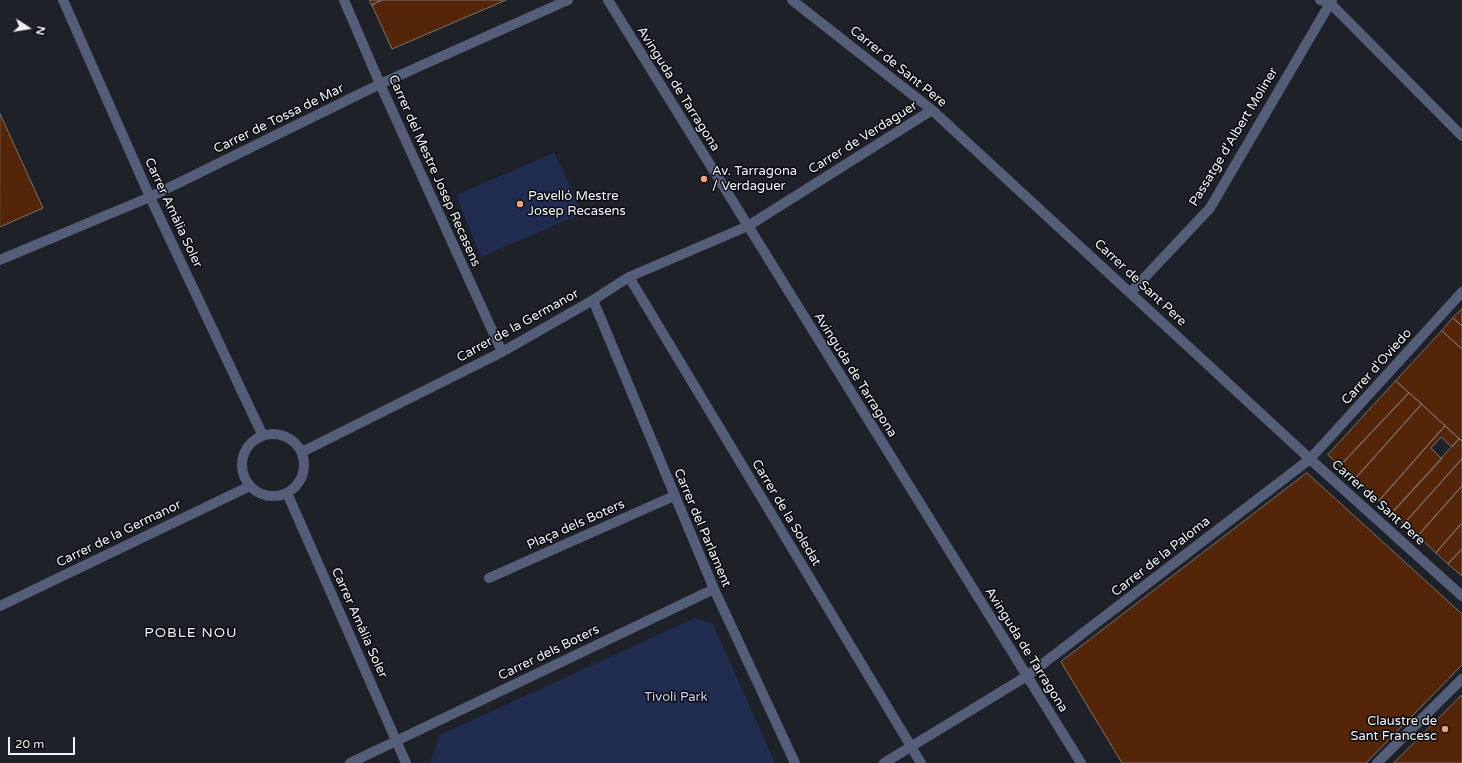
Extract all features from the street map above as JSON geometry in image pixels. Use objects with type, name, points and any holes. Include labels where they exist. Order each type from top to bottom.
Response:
[{"type":"street","name":"Carrer Amàlia Soler","points":[[63,0],[150,197],[263,436]]},
{"type":"street","name":"Carrer del Mestre Josep Recasens","points":[[344,0],[380,84],[502,352]]},
{"type":"street","name":"Carrer de Tossa de Mar","points":[[0,260],[150,197],[380,84],[568,0]]},
{"type":"street","name":"Avinguda de Tarragona","points":[[608,0],[1081,763]]},
{"type":"street","name":"Carrer de Sant Pere","points":[[792,0],[932,110],[1131,292],[1310,459],[1462,596]]},
{"type":"street","points":[[1328,1],[1462,136]]},
{"type":"street","name":"Passatge d'Albert Moliner","points":[[1131,292],[1210,208],[1328,1]]},
{"type":"street","name":"Carrer de Verdaguer","points":[[748,226],[932,110]]},
{"type":"street","name":"Carrer de la Germanor","points":[[302,452],[502,352],[593,300],[629,277],[748,226]]},
{"type":"street","name":"Carrer de la Soledat","points":[[629,277],[921,763]]},
{"type":"street","name":"Carrer d'Oviedo","points":[[1310,459],[1462,292]]},
{"type":"street","name":"Carrer del Parlament","points":[[593,300],[714,589],[795,763]]},
{"type":"street","points":[[278,434],[292,440],[302,452],[305,464],[303,476],[297,486],[287,493],[278,496],[267,496],[250,486],[245,477],[242,468],[243,458],[247,448],[254,440],[263,436],[278,434]]},
{"type":"street","name":"Carrer de la Paloma","points":[[884,763],[1027,676],[1310,459]]},
{"type":"street","name":"Carrer de la Germanor","points":[[0,606],[250,486]]},
{"type":"street","name":"Carrer Amàlia Soler","points":[[287,493],[406,763]]},
{"type":"street","name":"Plaça dels Boters","points":[[489,578],[674,496]]},
{"type":"street","name":"Carrer dels Boters","points":[[350,763],[714,589]]},
{"type":"street","points":[[1377,763],[1462,679]]},
{"type":"green space","name":"Pavelló Mestre Josep Recasens","points":[[554,153],[583,213],[481,257],[456,195]]},
{"type":"green space","name":"Tivoli Park","points":[[695,618],[713,624],[775,763],[430,763],[440,735]]},
{"type":"building","points":[[370,0],[382,0],[372,5]]},
{"type":"building","points":[[382,0],[506,0],[392,49],[372,5]]},
{"type":"building","points":[[0,114],[43,208],[0,227]]},
{"type":"building","points":[[1462,309],[1462,326],[1453,318]]},
{"type":"building","points":[[1453,318],[1462,326],[1462,349],[1442,331]]},
{"type":"building","points":[[1442,331],[1462,349],[1462,441],[1396,381]]},
{"type":"building","points":[[1396,381],[1409,393],[1340,466],[1328,455]]},
{"type":"building","points":[[1409,393],[1422,404],[1355,479],[1340,466]]},
{"type":"building","points":[[1422,404],[1445,426],[1379,501],[1355,479]]},
{"type":"building","points":[[1445,426],[1459,439],[1452,447],[1441,437],[1431,448],[1442,459],[1392,513],[1379,501]]},
{"type":"building","points":[[1459,439],[1462,441],[1462,459],[1404,524],[1392,513]]},
{"type":"building","points":[[1462,459],[1462,486],[1418,536],[1404,524]]},
{"type":"building","points":[[1307,473],[1462,614],[1462,665],[1366,763],[1122,763],[1061,662]]},
{"type":"building","points":[[1462,486],[1462,523],[1436,553],[1418,536]]},
{"type":"building","points":[[1462,523],[1462,549],[1448,564],[1436,553]]},
{"type":"building","points":[[1462,549],[1462,576],[1448,564]]},
{"type":"building","name":"Claustre de Sant Francesc","points":[[1462,695],[1462,763],[1394,763]]},
{"type":"place","name":"Av. Tarragona / Verdaguer","points":[[704,179]]},
{"type":"place","name":"Pavelló Mestre Josep Recasens","points":[[520,204]]},
{"type":"place","name":"Claustre de Sant Francesc","points":[[1445,729]]},
{"type":"district","name":"POBLE NOU","points":[[191,633]]}]
